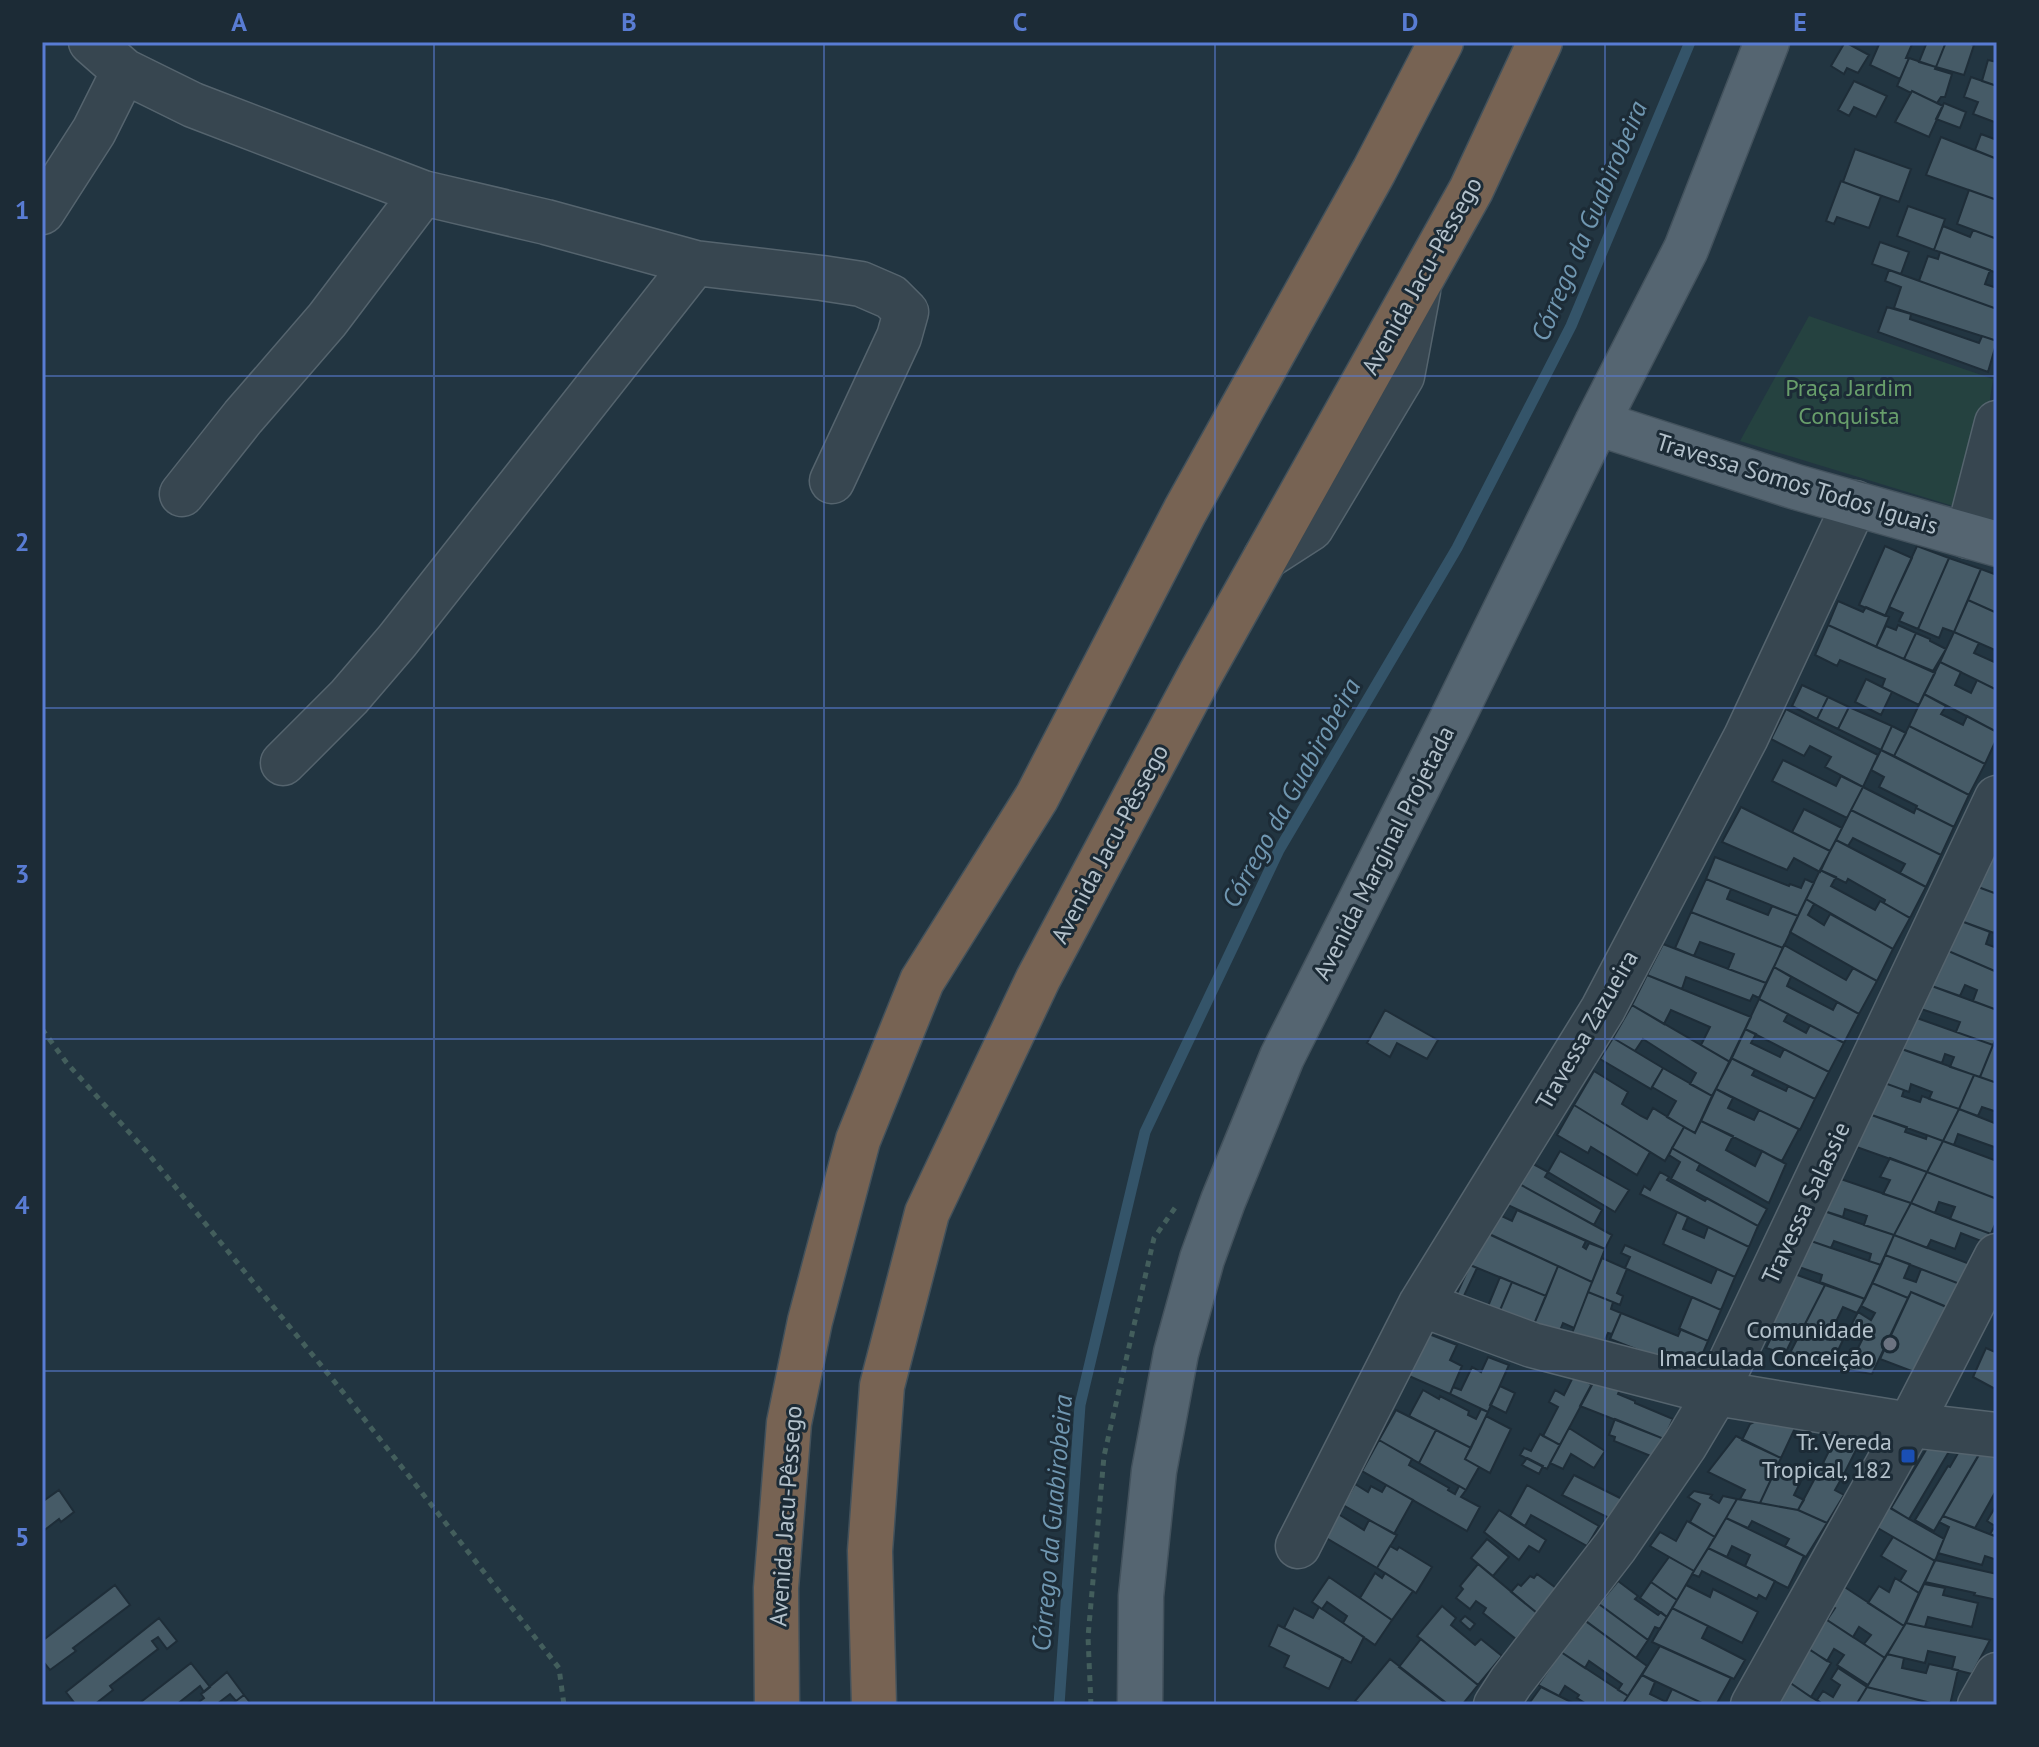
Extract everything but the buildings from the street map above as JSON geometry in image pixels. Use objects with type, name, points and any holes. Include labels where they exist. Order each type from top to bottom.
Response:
[{"type":"highway","name":"Avenida Jacu-Pêssego","points":[[777,1705],[776,1588],[789,1423],[810,1321],[858,1140],[922,981],[1037,797],[1185,511],[1374,171],[1441,42]]},
{"type":"highway","name":"Avenida Jacu-Pêssego","points":[[874,1705],[870,1551],[882,1386],[927,1213],[1038,979],[1201,673],[1471,190],[1540,42]]},
{"type":"main road","name":"Avenida Marginal Projetada","points":[[1140,1705],[1141,1596],[1154,1471],[1176,1353],[1202,1259],[1223,1201],[1282,1057],[1686,249],[1767,42]]},
{"type":"main road","name":"Travessa Somos Todos Iguais","points":[[1597,423],[1796,487],[1983,540]]},
{"type":"street","points":[[91,42],[124,71],[193,105],[423,193],[546,222],[695,263],[861,284],[891,297],[906,312],[899,337],[832,481]]},
{"type":"street","points":[[42,212],[94,131],[124,71]]},
{"type":"street","points":[[182,494],[243,417],[327,320],[423,193]]},
{"type":"street","points":[[283,763],[349,697],[397,641],[695,263]]},
{"type":"street","points":[[1983,540],[1997,423]]},
{"type":"street","name":"Travessa Zazueira","points":[[1298,1546],[1421,1304],[1603,1009],[1746,737],[1855,503]]},
{"type":"street","name":"Travessa Salassie","points":[[1496,1705],[1615,1547],[1685,1445],[1716,1393],[1997,798]]},
{"type":"street","points":[[1753,1705],[1910,1425],[1997,1256]]},
{"type":"street","points":[[1421,1304],[1532,1345],[1716,1393],[1910,1425],[1997,1435]]},
{"type":"street","points":[[1980,1705],[1997,1675]]},
{"type":"path","points":[[42,1029],[66,1062],[146,1151],[347,1397],[559,1668],[564,1705]]},
{"type":"green space","name":"Praça Jardim Conquista","points":[[1809,316],[1993,379],[1974,508],[1963,509],[1740,441]]},
{"type":"waterway","name":"Córrego da Guabirobeira","points":[[1059,1705],[1080,1405],[1145,1132],[1279,850],[1457,548],[1571,326],[1690,42]]},
{"type":"place","name":"Comunidade Imaculada Conceição","points":[[1890,1344]]},
{"type":"place","name":"Tr. Vereda Tropical, 182","points":[[1908,1456]]}]
